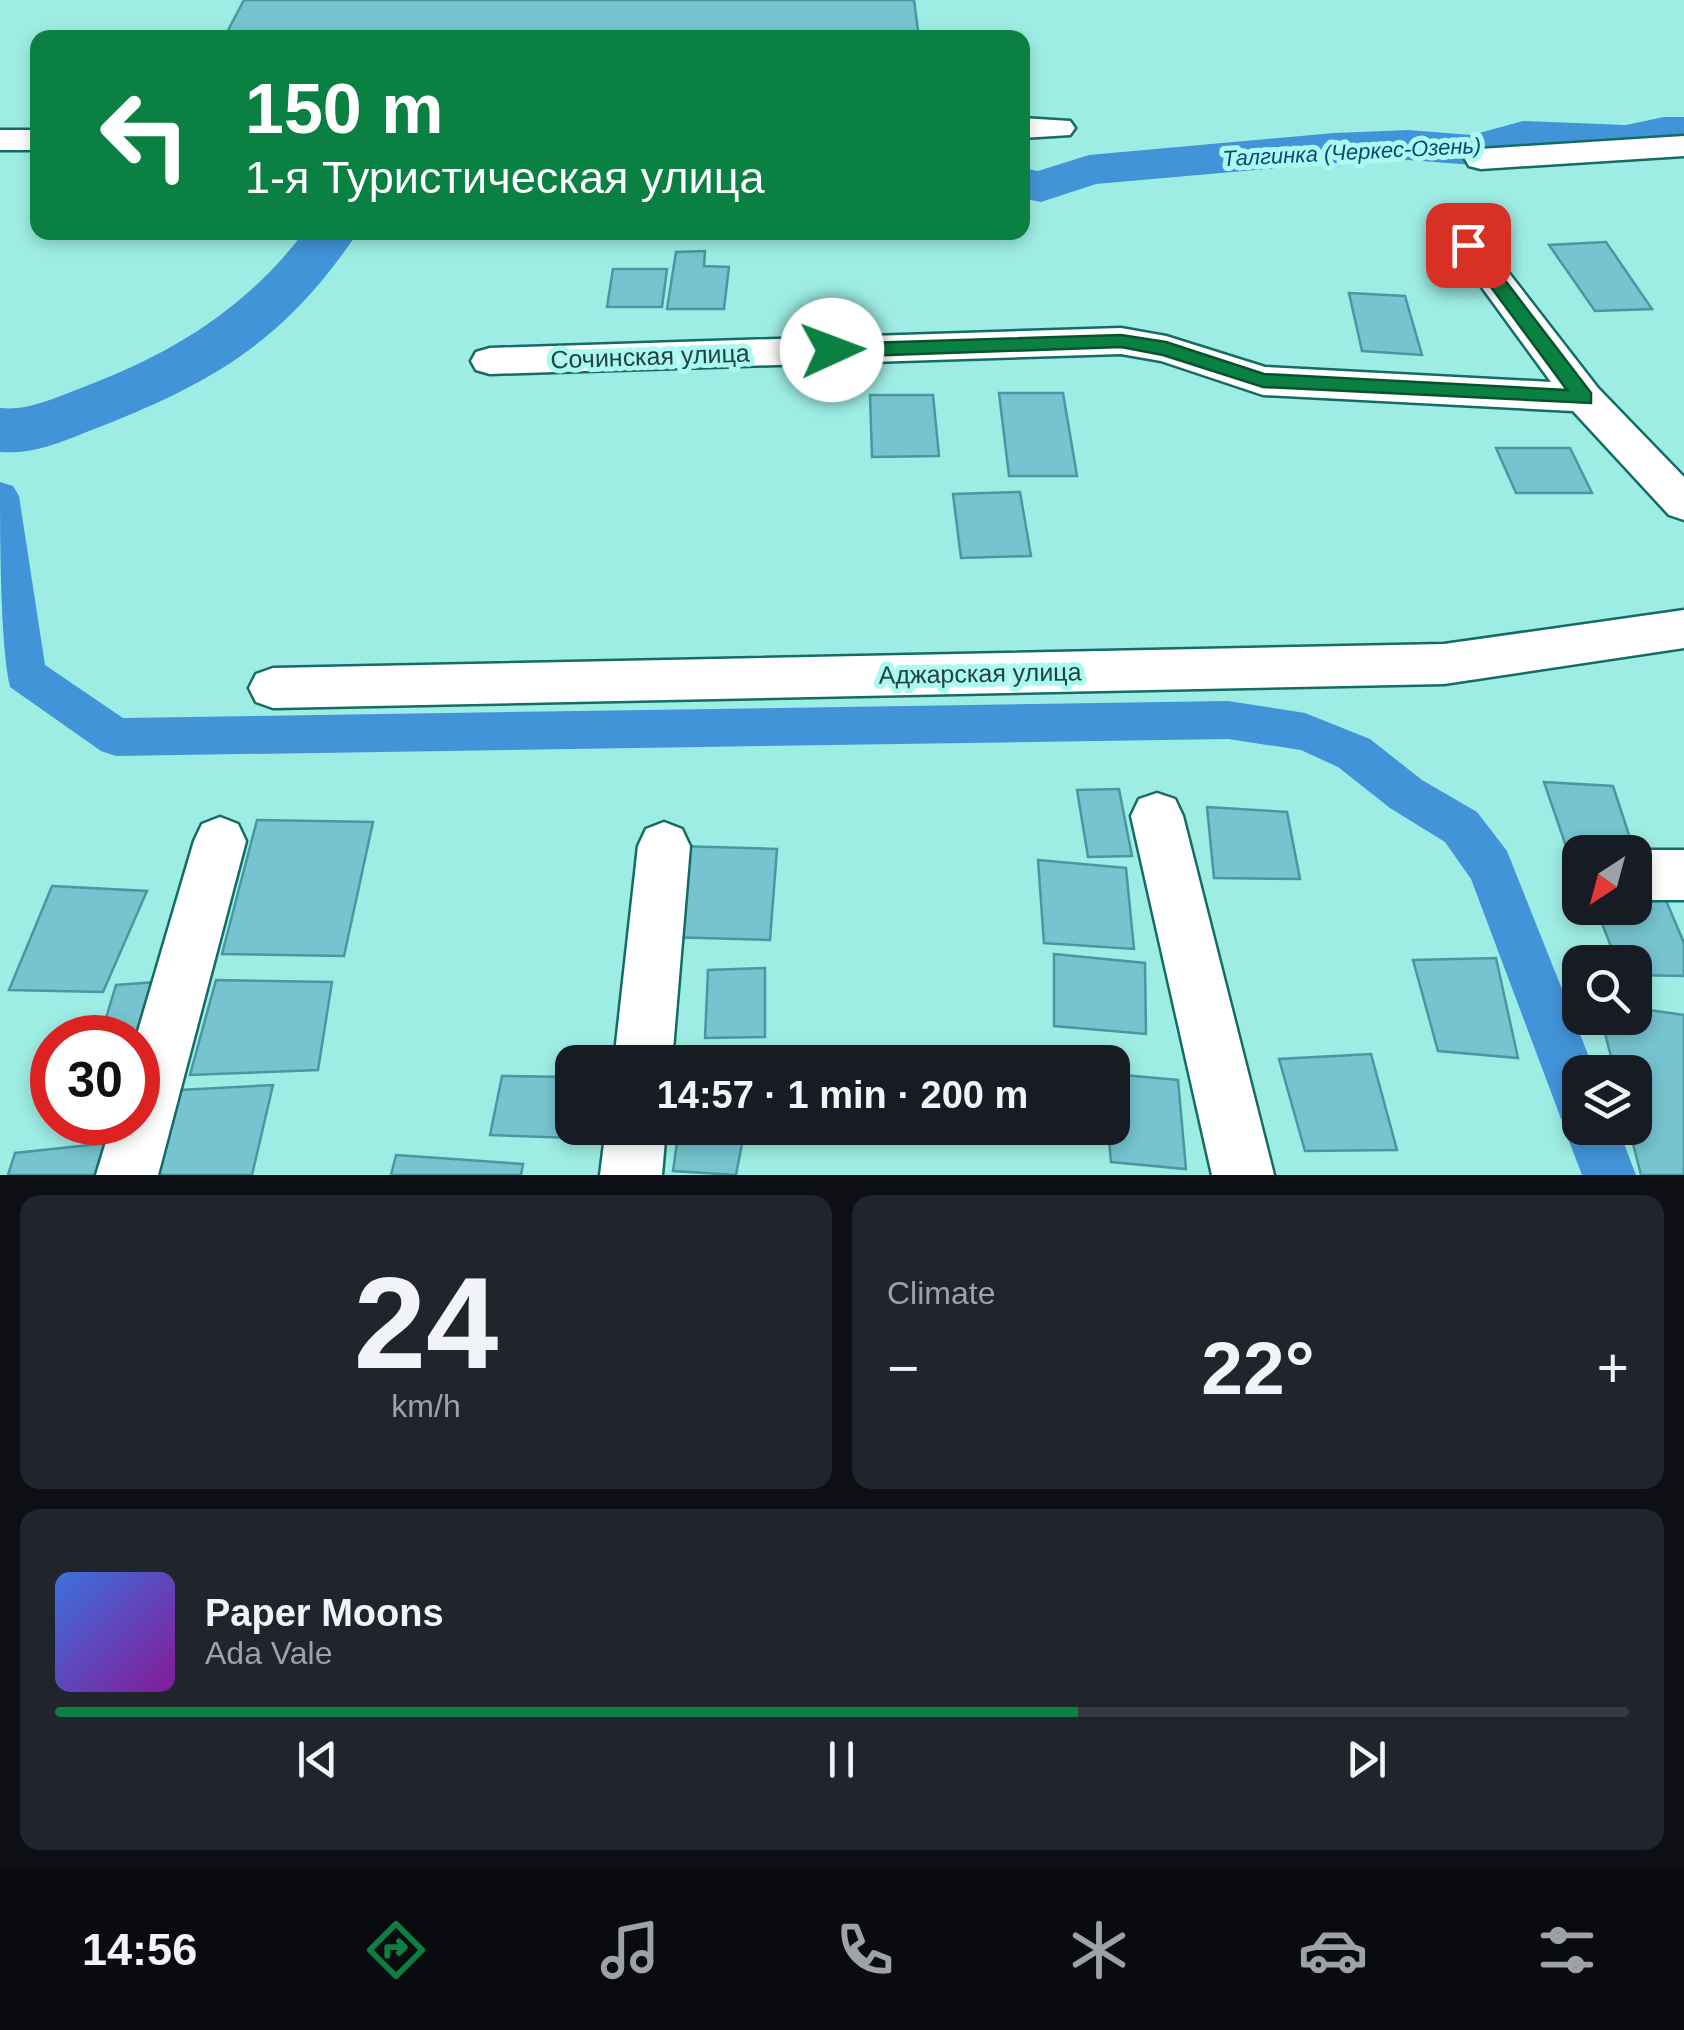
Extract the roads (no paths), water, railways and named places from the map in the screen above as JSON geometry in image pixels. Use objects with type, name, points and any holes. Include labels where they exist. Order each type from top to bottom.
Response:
[{"type":"street","points":[[1030,128],[1059,128]]},
{"type":"street","points":[[0,140],[30,140]]},
{"type":"street","points":[[1481,159],[1684,146]]},
{"type":"street","points":[[1468,245],[1584,398],[1684,504]]},
{"type":"street","name":"Сочинская улица","points":[[490,360],[1121,341],[1166,349],[1263,380],[1584,398]]},
{"type":"street","name":"Аджарская улица","points":[[273,688],[1444,664],[1684,629]]},
{"type":"street","points":[[1157,816],[1243,1175]]},
{"type":"street","points":[[127,1175],[220,841]]},
{"type":"street","points":[[644,1045],[664,846]]},
{"type":"street","points":[[1652,875],[1684,875]]},
{"type":"street","points":[[631,1175],[634,1145]]},
{"type":"waterway","name":"Талгинка (Черкес-Озень)","points":[[1030,185],[1041,187],[1089,170],[1334,148],[1408,145],[1473,150],[1523,136],[1626,140],[1664,131],[1684,131]]},
{"type":"waterway","name":"Талгинка (Черкес-Озень)","points":[[0,430],[23,432],[114,398],[196,360],[269,307],[302,273],[326,240]]},
{"type":"waterway","points":[[0,496],[25,674],[116,737],[1228,720],[1305,732],[1354,753],[1406,794],[1461,827],[1490,867],[1563,1055]]},
{"type":"waterway","points":[[1598,1145],[1609,1175]]}]
